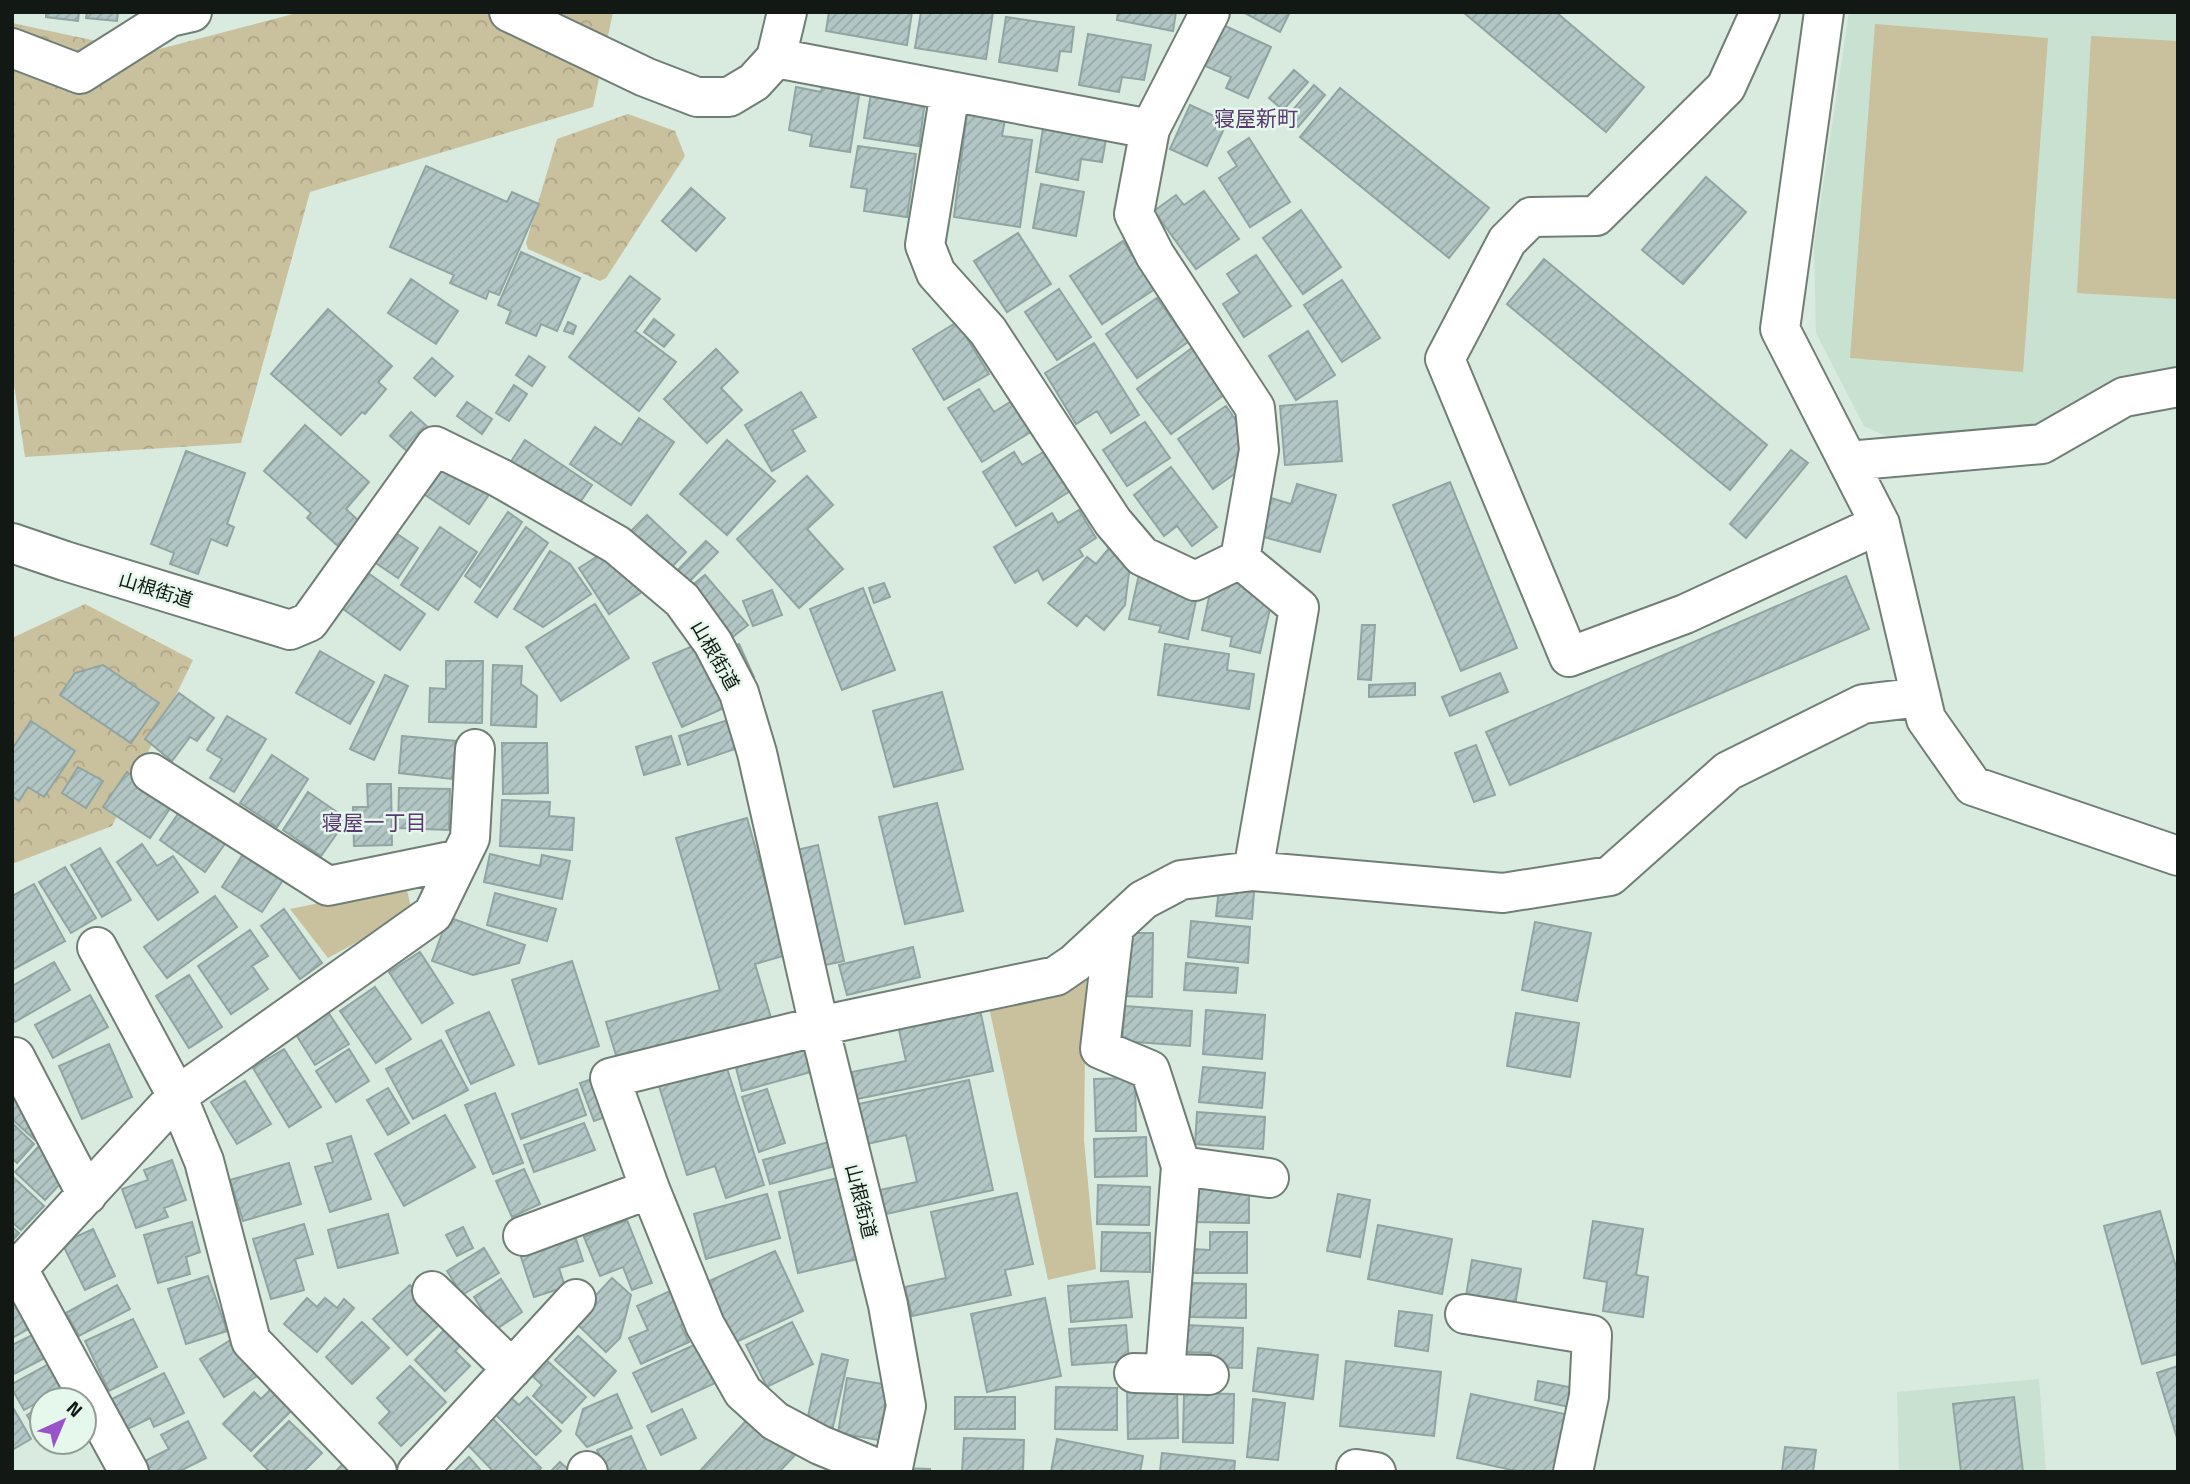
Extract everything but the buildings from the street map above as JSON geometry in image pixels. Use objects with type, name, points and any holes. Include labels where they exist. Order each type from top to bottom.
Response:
[{"type":"street","points":[[12,48],[80,74],[170,17],[192,12]]},
{"type":"street","points":[[509,12],[645,77],[697,97],[729,96],[754,82],[776,58],[787,12]]},
{"type":"street","points":[[1210,12],[1150,129],[1134,214],[1155,255],[1255,408],[1259,450],[1240,559]]},
{"type":"street","points":[[1760,12],[1726,87],[1595,216],[1531,217],[1507,241],[1445,359],[1569,657],[1685,614],[1880,524]]},
{"type":"street","points":[[1824,12],[1780,329],[1880,524],[1926,719],[1973,786],[2178,856]]},
{"type":"street","points":[[776,58],[1150,129]]},
{"type":"street","points":[[950,92],[925,245],[936,273],[988,331],[1113,522],[1142,556],[1195,581],[1240,559]]},
{"type":"street","points":[[1847,461],[2042,444],[2124,397],[2178,387]]},
{"type":"street","name":"山根街道","points":[[12,543],[290,630],[309,622],[435,446],[500,478],[617,545],[682,600],[713,643],[739,693],[757,753],[819,1026],[888,1305],[906,1406],[892,1472]]},
{"type":"street","points":[[1240,559],[1299,608],[1253,872]]},
{"type":"street","points":[[886,1472],[820,1446],[775,1421],[743,1392],[705,1325],[650,1189],[610,1078],[819,1026],[1056,975],[1075,962],[1143,900],[1181,880],[1253,872],[1503,893],[1610,876],[1728,771],[1863,704],[1921,697]]},
{"type":"street","points":[[129,1472],[15,1272],[177,1096],[433,914],[470,838],[475,749]]},
{"type":"street","points":[[151,773],[328,886],[460,859]]},
{"type":"street","points":[[1114,927],[1100,1049],[1150,1070],[1181,1166],[1150,1373],[1209,1375]]},
{"type":"street","points":[[97,947],[177,1096],[204,1161],[251,1342],[377,1472]]},
{"type":"street","points":[[13,1057],[87,1195]]},
{"type":"street","points":[[1181,1166],[1269,1178]]},
{"type":"street","points":[[523,1236],[650,1189]]},
{"type":"street","points":[[432,1291],[512,1369]]},
{"type":"street","points":[[416,1472],[576,1299]]},
{"type":"street","points":[[1465,1314],[1592,1335],[1589,1396],[1573,1472]]},
{"type":"street","points":[[1356,1472],[1356,1469],[1376,1472]]},
{"type":"shaded area","points":[[1849,12],[2178,12],[2178,370],[2126,377],[2032,428],[1902,443],[1864,426],[1816,333],[1814,246]]},
{"type":"shaded area","points":[[2039,1379],[2046,1472],[1899,1472],[1897,1392]]},
{"type":"green space","points":[[301,12],[613,12],[593,107],[310,192],[241,443],[25,457],[12,371],[12,23],[148,52]]},
{"type":"green space","points":[[1875,24],[2048,38],[2023,372],[1850,358]]},
{"type":"green space","points":[[2091,36],[2178,41],[2178,299],[2077,293]]},
{"type":"green space","points":[[628,114],[675,131],[685,156],[606,278],[600,281],[528,249],[526,243],[557,139]]},
{"type":"green space","points":[[85,604],[193,660],[112,826],[12,864],[12,638]]},
{"type":"green space","points":[[387,889],[407,890],[412,912],[328,958],[290,909]]},
{"type":"green space","points":[[1086,965],[1084,1140],[1096,1269],[1048,1280],[987,998]]},
{"type":"district","name":"寝屋新町","points":[[1256,118]]},
{"type":"district","name":"寝屋一丁目","points":[[374,822]]}]
